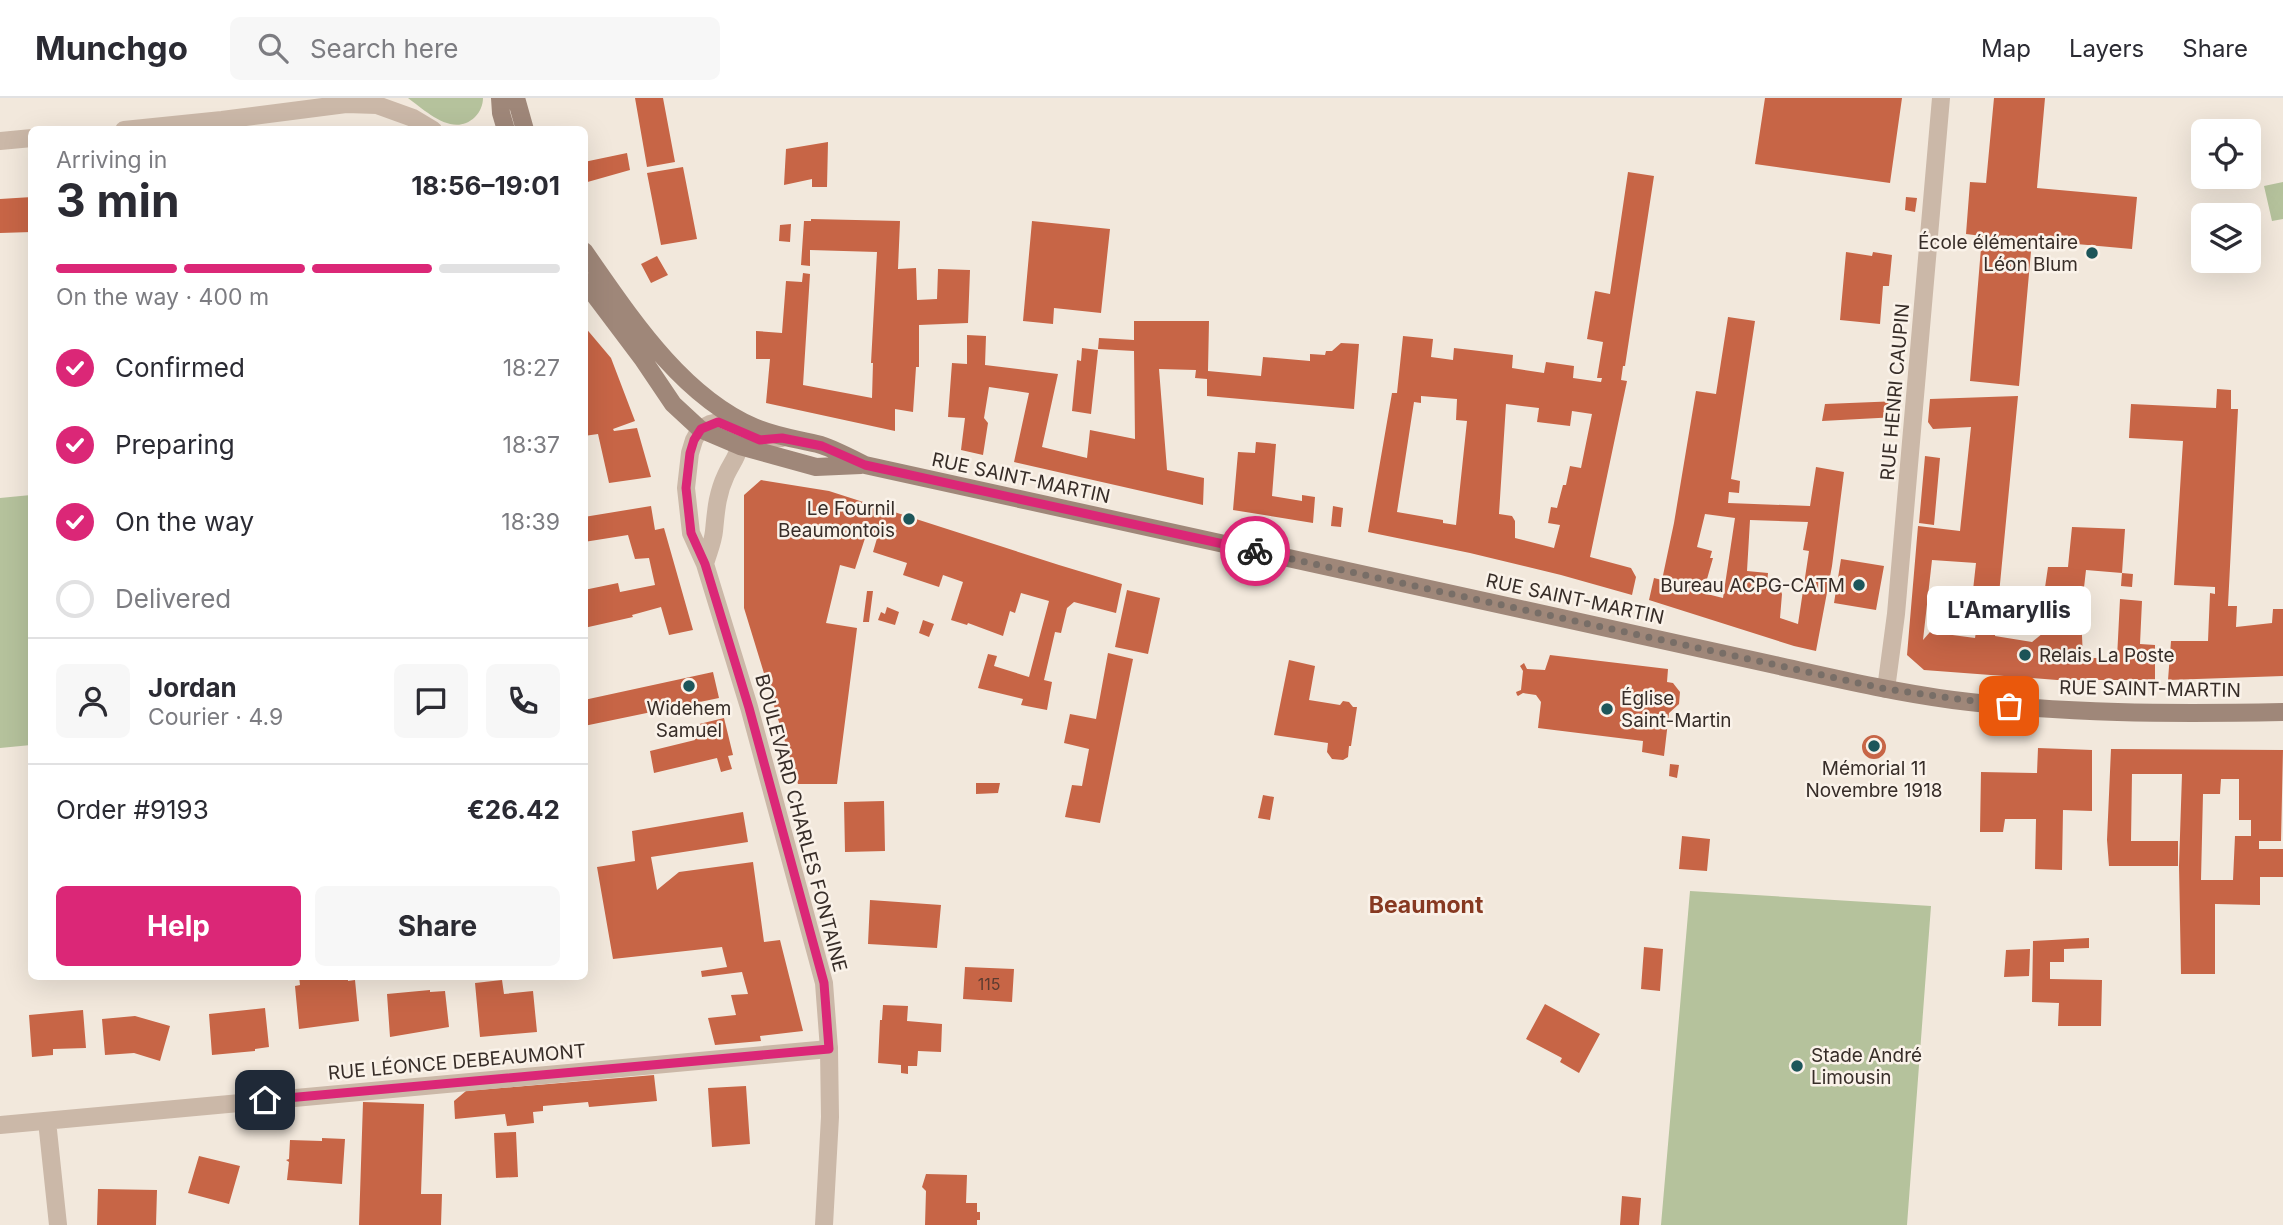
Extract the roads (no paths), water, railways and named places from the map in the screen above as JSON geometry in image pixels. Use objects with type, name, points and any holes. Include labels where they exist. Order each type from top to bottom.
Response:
[{"type":"main road","points":[[500,98],[505,126]]},
{"type":"main road","points":[[516,98],[524,126]]},
{"type":"main road","name":"RUE SAINT-MARTIN","points":[[588,257],[624,308],[687,383],[751,426],[782,438],[822,446],[865,465],[1886,689],[1982,703],[2090,711],[2200,714],[2283,712]]},
{"type":"main road","name":"RUE SAINT-MARTIN","points":[[588,286],[673,404],[701,429],[739,439],[816,467],[865,465]]},
{"type":"street","name":"RUE HENRI CAUPIN","points":[[1886,689],[1896,614],[1941,98]]},
{"type":"street","points":[[163,126],[346,104],[377,105],[413,118],[426,126]]},
{"type":"street","points":[[0,141],[28,138]]},
{"type":"street","points":[[687,383],[718,422],[739,439],[782,438]]},
{"type":"street","points":[[701,429],[718,422]]},
{"type":"street","name":"BOULEVARD CHARLES FONTAINE","points":[[701,429],[690,453],[686,488],[691,533],[705,564],[749,708],[824,983],[830,1117],[824,1225]]},
{"type":"street","points":[[705,564],[714,534],[716,500],[737,456],[739,439]]},
{"type":"street","name":"RUE LÉONCE DEBEAUMONT","points":[[0,1125],[829,1049]]},
{"type":"street","points":[[47,1121],[58,1225]]},
{"type":"place","name":"École élémentaire Léon Blum","points":[[2092,253]]},
{"type":"place","name":"Le Fournil Beaumontois","points":[[909,519]]},
{"type":"place","name":"Bureau ACPG-CATM","points":[[1859,585]]},
{"type":"place","name":"Relais La Poste","points":[[2025,655]]},
{"type":"place","name":"Widehem Samuel","points":[[689,686]]},
{"type":"place","name":"L'Amaryllis","points":[[2009,706]]},
{"type":"place","name":"Église Saint-Martin","points":[[1607,709]]},
{"type":"place","name":"Mémorial 11 Novembre 1918","points":[[1874,746]]},
{"type":"place","name":"Stade André Limousin","points":[[1797,1066]]},
{"type":"district","name":"Beaumont","points":[[1426,905]]}]
